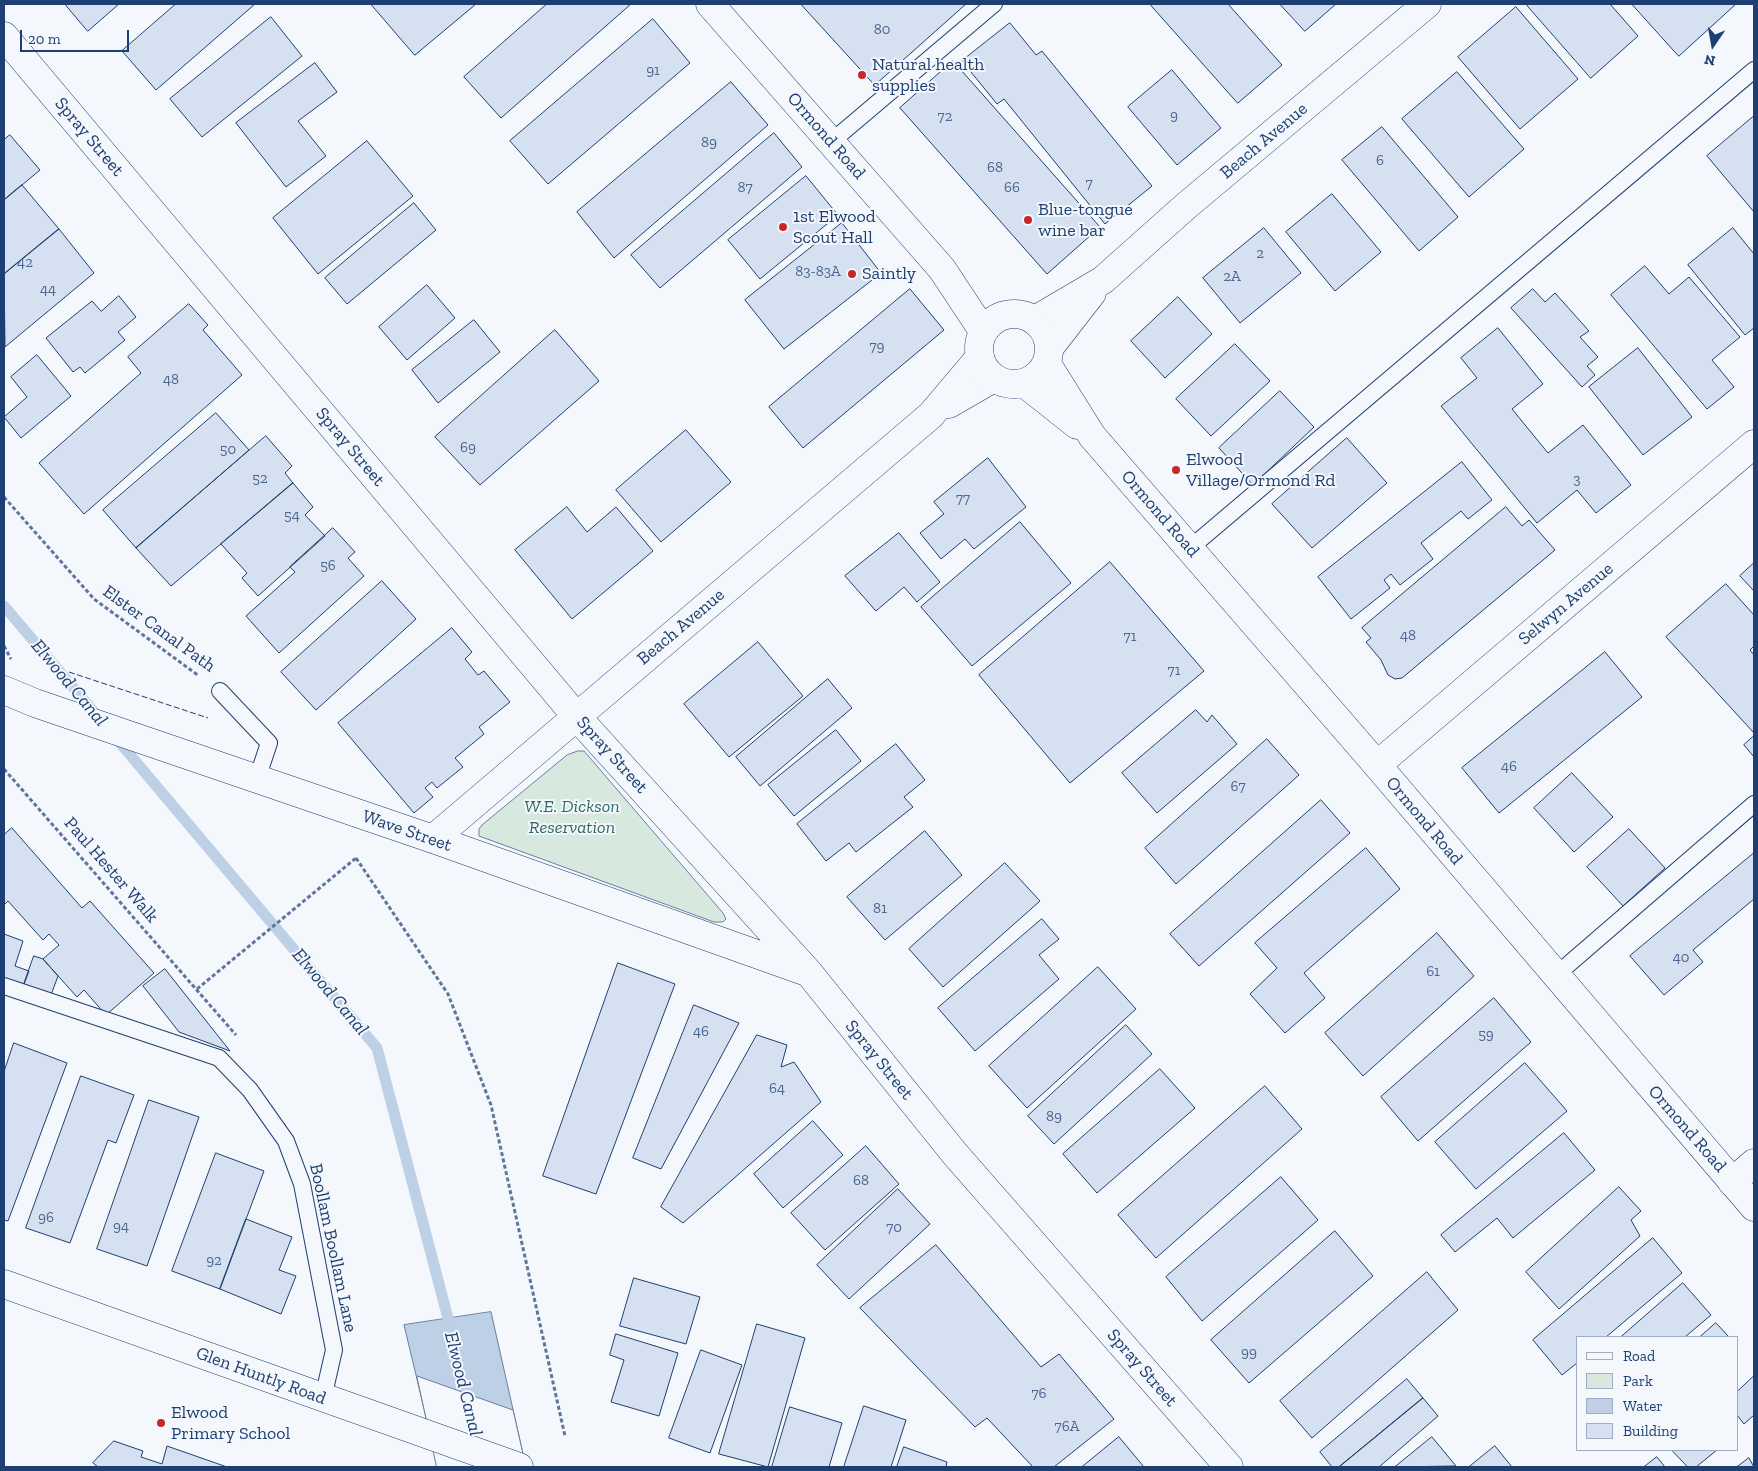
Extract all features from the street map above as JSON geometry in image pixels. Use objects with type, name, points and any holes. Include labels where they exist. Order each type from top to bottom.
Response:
[{"type":"street","name":"Ormond Road","points":[[710,4],[942,269],[990,345]]},
{"type":"street","name":"Beach Avenue","points":[[1035,320],[1103,280],[1186,206],[1427,4]]},
{"type":"street","name":"Spray Street","points":[[4,36],[576,716],[809,973],[955,1154],[1229,1467]]},
{"type":"street","name":"Beach Avenue","points":[[1048,355],[1103,280]]},
{"type":"street","points":[[1035,320],[1014,313],[990,345],[1008,384],[1024,383],[1041,372],[1048,355]]},
{"type":"street","name":"Ormond Road","points":[[1035,320],[1043,327],[1048,355],[1092,436]]},
{"type":"street","name":"Beach Avenue","points":[[433,839],[931,415],[990,345]]},
{"type":"street","name":"Ormond Road","points":[[1024,383],[1092,436],[1377,765],[1754,1208]]},
{"type":"street","name":"Selwyn Avenue","points":[[1377,765],[1754,444]]},
{"type":"street","name":"Wave Street","points":[[4,690],[44,706],[433,839],[809,973]]},
{"type":"street","points":[[1732,1182],[1754,1163]]},
{"type":"street","name":"Glen Huntly Road","points":[[4,1284],[519,1467]]},
{"type":"lane","points":[[831,142],[994,4]]},
{"type":"lane","points":[[1189,549],[1754,70]]},
{"type":"lane","points":[[220,691],[268,743],[258,779]]},
{"type":"lane","points":[[1556,976],[1754,804]]},
{"type":"lane","name":"Boollam Boollam Lane","points":[[4,986],[219,1058],[250,1090],[286,1141],[302,1184],[334,1350],[323,1398]]},
{"type":"path","name":"Elster Canal Path","points":[[4,497],[94,599],[220,691]]},
{"type":"path","name":"Paul Hester Walk","points":[[4,769],[197,989],[356,858],[448,994],[491,1105],[565,1436]]},
{"type":"green space","name":"W.E. Dickson Reservation","points":[[584,751],[723,913],[726,919],[723,922],[714,922],[479,836],[479,829],[482,825],[567,755]]},
{"type":"water","points":[[491,1312],[526,1467],[438,1467],[404,1325]]},
{"type":"pier","points":[[417,1376],[513,1410],[526,1467],[437,1467]]},
{"type":"building","points":[[65,4],[119,4],[88,31]]},
{"type":"building","points":[[176,4],[255,4],[156,90],[122,51]]},
{"type":"building","points":[[371,4],[476,4],[415,55]]},
{"type":"building","points":[[547,4],[631,4],[501,118],[464,77]]},
{"type":"building","points":[[801,4],[966,4],[875,85]]},
{"type":"building","points":[[1150,4],[1228,4],[1282,65],[1238,103]]},
{"type":"building","points":[[1280,4],[1336,4],[1305,31]]},
{"type":"building","points":[[1526,4],[1610,4],[1638,36],[1591,78]]},
{"type":"building","points":[[1632,4],[1736,4],[1679,56]]},
{"type":"building","points":[[1516,7],[1578,79],[1520,129],[1458,57]]},
{"type":"building","points":[[271,17],[302,56],[202,137],[170,99]]},
{"type":"building","points":[[653,19],[690,63],[548,184],[510,141]]},
{"type":"building","points":[[1010,23],[1036,55],[1042,51],[1152,186],[1105,224],[1004,99],[997,104],[962,61]]},
{"type":"building","points":[[953,61],[1100,227],[1047,274],[900,108]]},
{"type":"building","points":[[315,63],[337,92],[298,121],[326,156],[286,187],[236,123]]},
{"type":"building","points":[[1172,70],[1221,128],[1177,165],[1128,107]]},
{"type":"building","points":[[1457,72],[1524,149],[1469,197],[1402,119]]},
{"type":"building","points":[[731,82],[768,125],[614,258],[577,212]]},
{"type":"building","points":[[1754,116],[1754,212],[1707,156]]},
{"type":"building","points":[[1382,127],[1458,217],[1419,251],[1342,160]]},
{"type":"building","points":[[774,133],[802,167],[660,288],[631,255]]},
{"type":"building","points":[[10,135],[40,170],[4,200],[4,140]]},
{"type":"building","points":[[367,141],[413,196],[318,274],[273,218]]},
{"type":"building","name":"1st Elwood Scout Hall","points":[[806,176],[838,215],[760,279],[728,240]]},
{"type":"building","points":[[22,185],[59,229],[4,274],[4,200]]},
{"type":"building","points":[[1332,194],[1381,252],[1335,291],[1286,232]]},
{"type":"building","points":[[414,203],[436,230],[347,304],[325,278]]},
{"type":"building","points":[[842,223],[881,273],[784,349],[745,300]]},
{"type":"building","points":[[1264,228],[1301,273],[1240,323],[1203,278]]},
{"type":"building","points":[[1733,228],[1754,254],[1754,328],[1745,335],[1688,265]]},
{"type":"building","points":[[59,229],[94,273],[5,347],[4,274]]},
{"type":"building","points":[[1645,266],[1669,294],[1689,277],[1740,337],[1712,360],[1734,387],[1707,409],[1611,295]]},
{"type":"building","points":[[427,285],[455,318],[407,360],[379,327]]},
{"type":"building","points":[[910,289],[944,330],[803,448],[769,407]]},
{"type":"building","points":[[1533,289],[1545,302],[1555,293],[1589,331],[1580,337],[1598,357],[1587,366],[1595,375],[1582,387],[1511,308]]},
{"type":"building","points":[[119,296],[136,317],[118,332],[125,340],[85,373],[80,367],[73,372],[46,338],[92,301],[101,311]]},
{"type":"building","points":[[1178,297],[1212,334],[1165,378],[1131,341]]},
{"type":"building","points":[[189,304],[208,325],[203,330],[242,375],[84,514],[39,463],[141,373],[128,357]]},
{"type":"building","points":[[474,320],[500,352],[438,403],[412,370]]},
{"type":"building","points":[[1498,328],[1543,384],[1512,409],[1548,453],[1583,425],[1631,485],[1596,513],[1577,490],[1537,523],[1441,406],[1477,378],[1461,358]]},
{"type":"building","points":[[555,330],[599,381],[480,485],[435,437]]},
{"type":"building","points":[[1235,344],[1270,381],[1211,436],[1176,399]]},
{"type":"building","points":[[1638,348],[1692,417],[1643,455],[1589,387]]},
{"type":"building","points":[[37,355],[71,396],[21,438],[4,417],[27,397],[11,377]]},
{"type":"building","points":[[1280,391],[1314,427],[1253,485],[1219,448]]},
{"type":"building","points":[[216,413],[249,450],[136,548],[103,510]]},
{"type":"building","points":[[686,430],[731,482],[661,542],[616,490]]},
{"type":"building","points":[[266,436],[292,466],[285,473],[293,483],[171,586],[136,548]]},
{"type":"building","points":[[1347,438],[1387,483],[1312,548],[1272,504]]},
{"type":"building","points":[[988,458],[1026,507],[974,549],[965,539],[941,559],[920,533],[944,514],[934,502]]},
{"type":"building","points":[[1462,462],[1492,500],[1468,519],[1461,511],[1421,543],[1433,559],[1400,585],[1391,574],[1384,580],[1390,588],[1351,619],[1318,577]]},
{"type":"building","points":[[293,483],[313,507],[305,515],[325,536],[258,596],[242,578],[247,573],[221,544]]},
{"type":"building","points":[[567,507],[587,532],[616,507],[653,551],[572,619],[515,550]]},
{"type":"building","points":[[1506,507],[1522,526],[1529,520],[1555,550],[1402,678],[1395,679],[1388,675],[1381,660],[1366,642],[1371,638],[1362,628]]},
{"type":"building","points":[[1020,522],[1071,583],[972,666],[921,607]]},
{"type":"building","points":[[333,528],[355,552],[348,558],[364,576],[279,653],[246,616],[295,572],[290,567]]},
{"type":"building","points":[[899,533],[940,582],[917,602],[904,587],[876,611],[845,576]]},
{"type":"building","points":[[1110,562],[1204,671],[1070,783],[979,675]]},
{"type":"building","points":[[1754,563],[1754,591],[1740,576]]},
{"type":"building","points":[[382,581],[416,619],[316,710],[281,672]]},
{"type":"building","points":[[1726,584],[1754,615],[1754,646],[1750,650],[1754,655],[1754,733],[1666,637]]},
{"type":"building","points":[[452,628],[472,652],[465,659],[478,675],[484,671],[510,702],[479,727],[484,734],[455,758],[463,767],[437,788],[432,782],[425,788],[433,797],[414,813],[338,723]]},
{"type":"building","points":[[758,642],[803,696],[729,757],[684,704]]},
{"type":"building","points":[[1605,652],[1642,697],[1499,813],[1462,768]]},
{"type":"building","points":[[828,679],[852,708],[760,786],[736,757]]},
{"type":"building","points":[[1196,710],[1207,722],[1212,715],[1237,744],[1157,813],[1122,773]]},
{"type":"building","points":[[836,730],[861,761],[794,816],[768,785]]},
{"type":"building","points":[[1754,736],[1754,757],[1744,745]]},
{"type":"building","points":[[1267,739],[1299,775],[1176,884],[1145,848]]},
{"type":"building","points":[[896,744],[925,780],[904,797],[913,807],[856,852],[849,843],[826,861],[797,824]]},
{"type":"building","points":[[1572,773],[1613,817],[1574,852],[1534,808]]},
{"type":"building","points":[[1321,800],[1350,833],[1199,966],[1170,934]]},
{"type":"building","points":[[12,828],[82,908],[90,901],[154,973],[106,1015],[84,990],[77,997],[43,959],[59,945],[49,934],[43,940],[8,901],[4,905],[4,835]]},
{"type":"building","points":[[1629,829],[1665,868],[1623,906],[1587,867]]},
{"type":"building","points":[[925,831],[962,875],[885,940],[847,897]]},
{"type":"building","points":[[1366,848],[1400,889],[1304,973],[1325,998],[1285,1033],[1250,994],[1277,968],[1255,943]]},
{"type":"building","points":[[1754,853],[1754,899],[1693,950],[1703,962],[1664,995],[1630,956]]},
{"type":"building","points":[[1005,863],[1040,901],[943,987],[909,949]]},
{"type":"building","points":[[1042,919],[1059,939],[1039,955],[1059,979],[975,1051],[938,1008]]},
{"type":"building","points":[[1437,933],[1474,976],[1363,1076],[1325,1033]]},
{"type":"building","points":[[4,934],[23,941],[15,966],[29,971],[23,987],[4,981]]},
{"type":"building","points":[[34,956],[43,959],[58,976],[51,995],[23,987]]},
{"type":"building","points":[[618,963],[675,984],[596,1194],[543,1176]]},
{"type":"building","points":[[1098,967],[1136,1009],[1027,1108],[989,1066]]},
{"type":"building","points":[[165,969],[230,1051],[179,1032],[143,986]]},
{"type":"building","points":[[1494,998],[1531,1042],[1418,1141],[1381,1097]]},
{"type":"building","points":[[694,1005],[739,1023],[661,1169],[633,1158]]},
{"type":"building","points":[[1126,1025],[1152,1054],[1054,1144],[1028,1116]]},
{"type":"building","points":[[757,1035],[787,1045],[781,1067],[794,1062],[821,1102],[683,1223],[661,1207]]},
{"type":"building","points":[[14,1043],[67,1063],[8,1221],[4,1220],[4,1072]]},
{"type":"building","points":[[1525,1063],[1567,1111],[1476,1189],[1435,1142]]},
{"type":"building","points":[[1160,1069],[1195,1108],[1097,1193],[1063,1154]]},
{"type":"building","points":[[81,1076],[134,1095],[116,1143],[108,1140],[70,1243],[26,1228]]},
{"type":"building","points":[[1265,1086],[1302,1129],[1156,1258],[1118,1215]]},
{"type":"building","points":[[149,1100],[199,1117],[147,1266],[97,1249]]},
{"type":"building","points":[[813,1121],[843,1155],[783,1208],[754,1174]]},
{"type":"building","points":[[1564,1133],[1595,1170],[1513,1238],[1497,1218],[1455,1252],[1441,1235]]},
{"type":"building","points":[[866,1146],[899,1184],[825,1250],[791,1213]]},
{"type":"building","points":[[216,1153],[264,1171],[220,1289],[172,1271]]},
{"type":"building","points":[[1281,1177],[1318,1220],[1202,1321],[1166,1277]]},
{"type":"building","points":[[1619,1187],[1641,1211],[1631,1220],[1640,1236],[1559,1309],[1526,1272]]},
{"type":"building","points":[[898,1189],[930,1224],[849,1299],[817,1265]]},
{"type":"building","points":[[246,1219],[292,1237],[279,1270],[296,1276],[281,1314],[220,1289]]},
{"type":"building","points":[[1335,1231],[1373,1276],[1249,1383],[1211,1340]]},
{"type":"building","points":[[1653,1238],[1682,1273],[1607,1336],[1576,1336],[1576,1364],[1562,1375],[1533,1340]]},
{"type":"building","points":[[936,1245],[1041,1367],[1059,1354],[1114,1419],[1054,1467],[1033,1467],[987,1418],[975,1427],[860,1308]]},
{"type":"building","points":[[1427,1272],[1458,1310],[1312,1438],[1280,1401]]},
{"type":"building","points":[[634,1278],[700,1297],[686,1344],[620,1326]]},
{"type":"building","points":[[1683,1283],[1711,1315],[1686,1336],[1622,1336]]},
{"type":"building","points":[[1716,1323],[1728,1336],[1701,1336]]},
{"type":"building","points":[[757,1324],[805,1338],[768,1467],[719,1454]]},
{"type":"building","points":[[616,1334],[678,1353],[659,1416],[611,1402],[624,1360],[610,1355]]},
{"type":"building","points":[[701,1350],[742,1365],[710,1453],[669,1438]]},
{"type":"building","points":[[1754,1376],[1754,1415],[1744,1424],[1738,1416],[1738,1391]]},
{"type":"building","points":[[1407,1379],[1423,1398],[1339,1467],[1332,1467],[1320,1452]]},
{"type":"building","points":[[1423,1398],[1438,1416],[1379,1467],[1339,1467]]},
{"type":"building","points":[[864,1406],[906,1420],[891,1467],[844,1467]]},
{"type":"building","points":[[790,1407],[842,1423],[829,1467],[772,1467]]},
{"type":"building","points":[[1119,1437],[1144,1467],[1082,1467]]},
{"type":"building","points":[[1432,1437],[1456,1466],[1395,1467]]},
{"type":"building","points":[[114,1441],[143,1451],[141,1457],[162,1464],[167,1446],[227,1467],[98,1467],[93,1463]]},
{"type":"building","points":[[1495,1446],[1512,1467],[1469,1467]]},
{"type":"building","points":[[904,1447],[947,1462],[946,1467],[897,1467]]},
{"type":"building","points":[[1673,1451],[1716,1451],[1696,1467],[1688,1467]]},
{"type":"building","points":[[1657,1457],[1665,1467],[1644,1467]]},
{"type":"building","points":[[1749,1458],[1754,1467],[1737,1467]]},
{"type":"waterway","name":"Elwood Canal","points":[[4,606],[100,719]]},
{"type":"waterway","name":"Elwood Canal","points":[[115,737],[377,1048],[449,1322]]},
{"type":"fence","points":[[69,672],[208,718]]},
{"type":"place","name":"Natural health supplies","points":[[862,75]]},
{"type":"place","name":"Blue-tongue wine bar","points":[[1028,220]]},
{"type":"place","name":"1st Elwood Scout Hall","points":[[783,227]]},
{"type":"place","name":"Saintly","points":[[852,274]]},
{"type":"place","name":"Elwood Village/Ormond Rd","points":[[1176,470]]},
{"type":"place","name":"Elwood Primary School","points":[[161,1423]]}]
